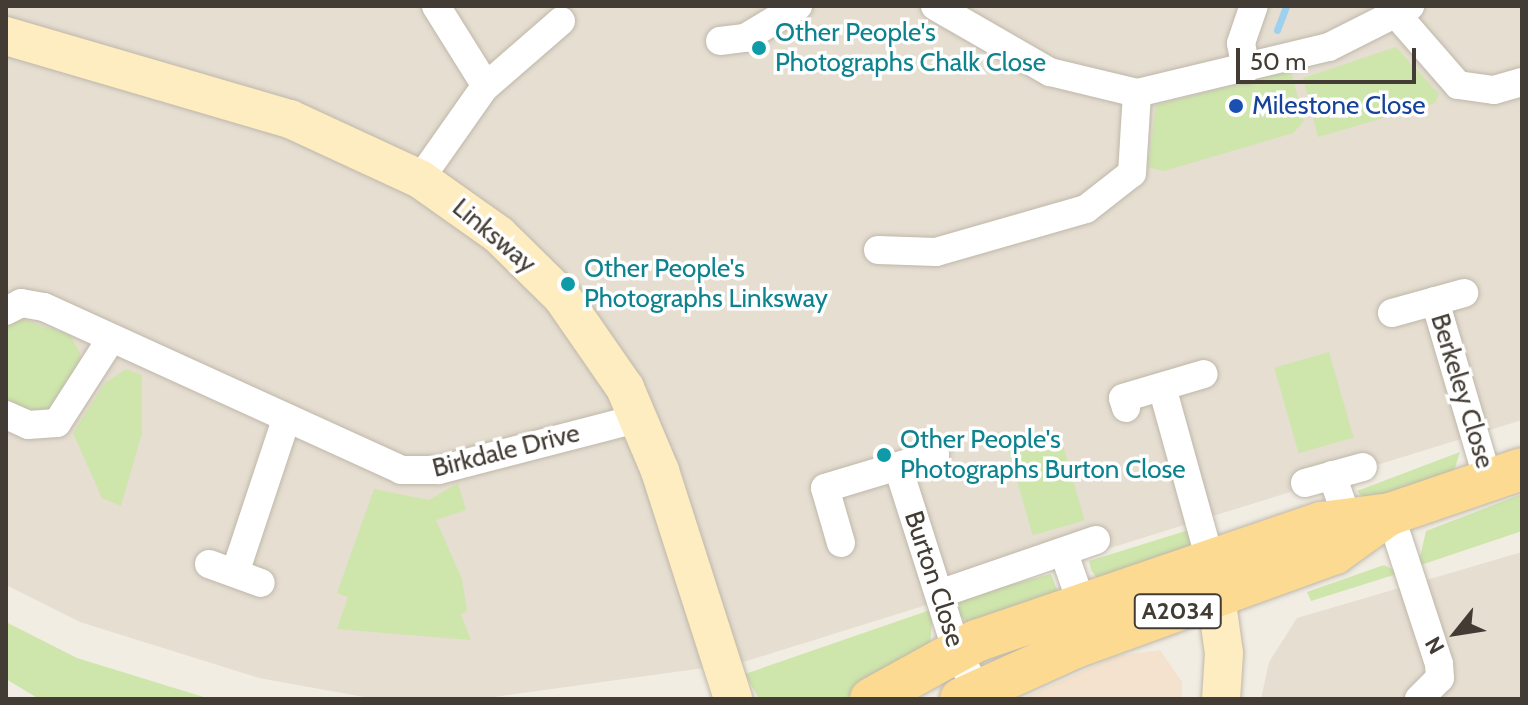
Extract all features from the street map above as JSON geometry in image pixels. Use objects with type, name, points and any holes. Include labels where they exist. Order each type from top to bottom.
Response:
[{"type":"main road","name":"A2034","points":[[969,694],[1213,581],[1505,474]]},
{"type":"main road","name":"A2034","points":[[871,699],[957,652],[1082,605],[1213,581]]},
{"type":"street","points":[[436,6],[486,86]]},
{"type":"street","points":[[720,41],[745,38],[798,6]]},
{"type":"street","points":[[935,6],[966,15],[1063,77],[1137,93],[1329,47],[1404,11],[1458,85],[1494,90],[1522,82]]},
{"type":"street","points":[[1246,69],[1241,43],[1254,6]]},
{"type":"street","points":[[420,179],[486,86],[561,21]]},
{"type":"street","name":"Linksway","points":[[6,36],[290,119],[420,179],[489,226],[562,297],[640,418],[733,699]]},
{"type":"street","points":[[878,250],[936,252],[1086,209],[1132,173],[1137,93]]},
{"type":"street","name":"Berkeley Close","points":[[1392,313],[1464,293]]},
{"type":"street","name":"Berkeley Close","points":[[1435,301],[1505,474]]},
{"type":"street","name":"Birkdale Drive","points":[[6,311],[21,303],[44,307],[381,463],[421,472],[640,418]]},
{"type":"street","points":[[6,415],[28,425],[57,423],[111,339]]},
{"type":"street","points":[[1126,408],[1123,398],[1204,374]]},
{"type":"street","points":[[1162,387],[1213,581],[1224,653],[1221,699]]},
{"type":"street","points":[[235,573],[286,420]]},
{"type":"street","points":[[841,543],[825,488],[935,455]]},
{"type":"street","name":"Burton Close","points":[[898,467],[969,694]]},
{"type":"street","points":[[1305,483],[1363,467]]},
{"type":"street","points":[[1332,475],[1351,529]]},
{"type":"street","points":[[1390,514],[1439,664],[1440,678],[1419,699]]},
{"type":"street","points":[[939,594],[1096,540]]},
{"type":"street","points":[[1064,553],[1082,605]]},
{"type":"shaded area","points":[[6,6],[1522,6],[1522,420],[740,663],[480,699],[375,699],[259,678],[80,622],[6,585]]},
{"type":"shaded area","points":[[1522,552],[1522,699],[1261,699],[1269,662],[1297,618]]},
{"type":"shaded area","points":[[1160,650],[1182,682],[1182,699],[1021,699],[1116,656]]},
{"type":"green space","points":[[1396,47],[1439,94],[1435,103],[1318,137],[1303,78]]},
{"type":"green space","points":[[1291,71],[1304,121],[1293,133],[1164,171],[1148,167],[1156,105]]},
{"type":"green space","points":[[21,319],[70,335],[80,353],[79,370],[51,412],[33,414],[6,399],[6,326]]},
{"type":"green space","points":[[1329,352],[1354,438],[1299,453],[1274,368]]},
{"type":"green space","points":[[126,369],[142,375],[142,433],[121,506],[102,498],[73,433],[105,383]]},
{"type":"green space","points":[[1059,431],[1085,520],[1033,535],[1007,446]]},
{"type":"green space","points":[[1460,452],[1453,474],[1366,501],[1357,491]]},
{"type":"green space","points":[[458,483],[466,510],[436,520],[462,579],[467,611],[461,615],[471,640],[337,629],[348,597],[337,593],[374,489],[429,500]]},
{"type":"green space","points":[[1522,494],[1522,531],[1418,566],[1426,531]]},
{"type":"green space","points":[[1192,529],[1192,546],[1097,578],[1091,570],[1089,561]]},
{"type":"green space","points":[[1384,565],[1400,573],[1311,601],[1307,592]]},
{"type":"green space","points":[[1051,574],[1058,592],[968,623],[960,616],[957,599]]},
{"type":"green space","points":[[933,609],[930,646],[845,699],[759,699],[745,674]]},
{"type":"green space","points":[[6,622],[77,658],[210,699],[39,699],[6,679]]},
{"type":"waterway","points":[[1277,30],[1286,6]]},
{"type":"place","name":"Other People's Photographs Chalk Close","points":[[759,48]]},
{"type":"place","name":"Milestone Close","points":[[1236,106]]},
{"type":"place","name":"Other People's Photographs Linksway","points":[[568,284]]},
{"type":"place","name":"Other People's Photographs Burton Close","points":[[884,455]]}]
